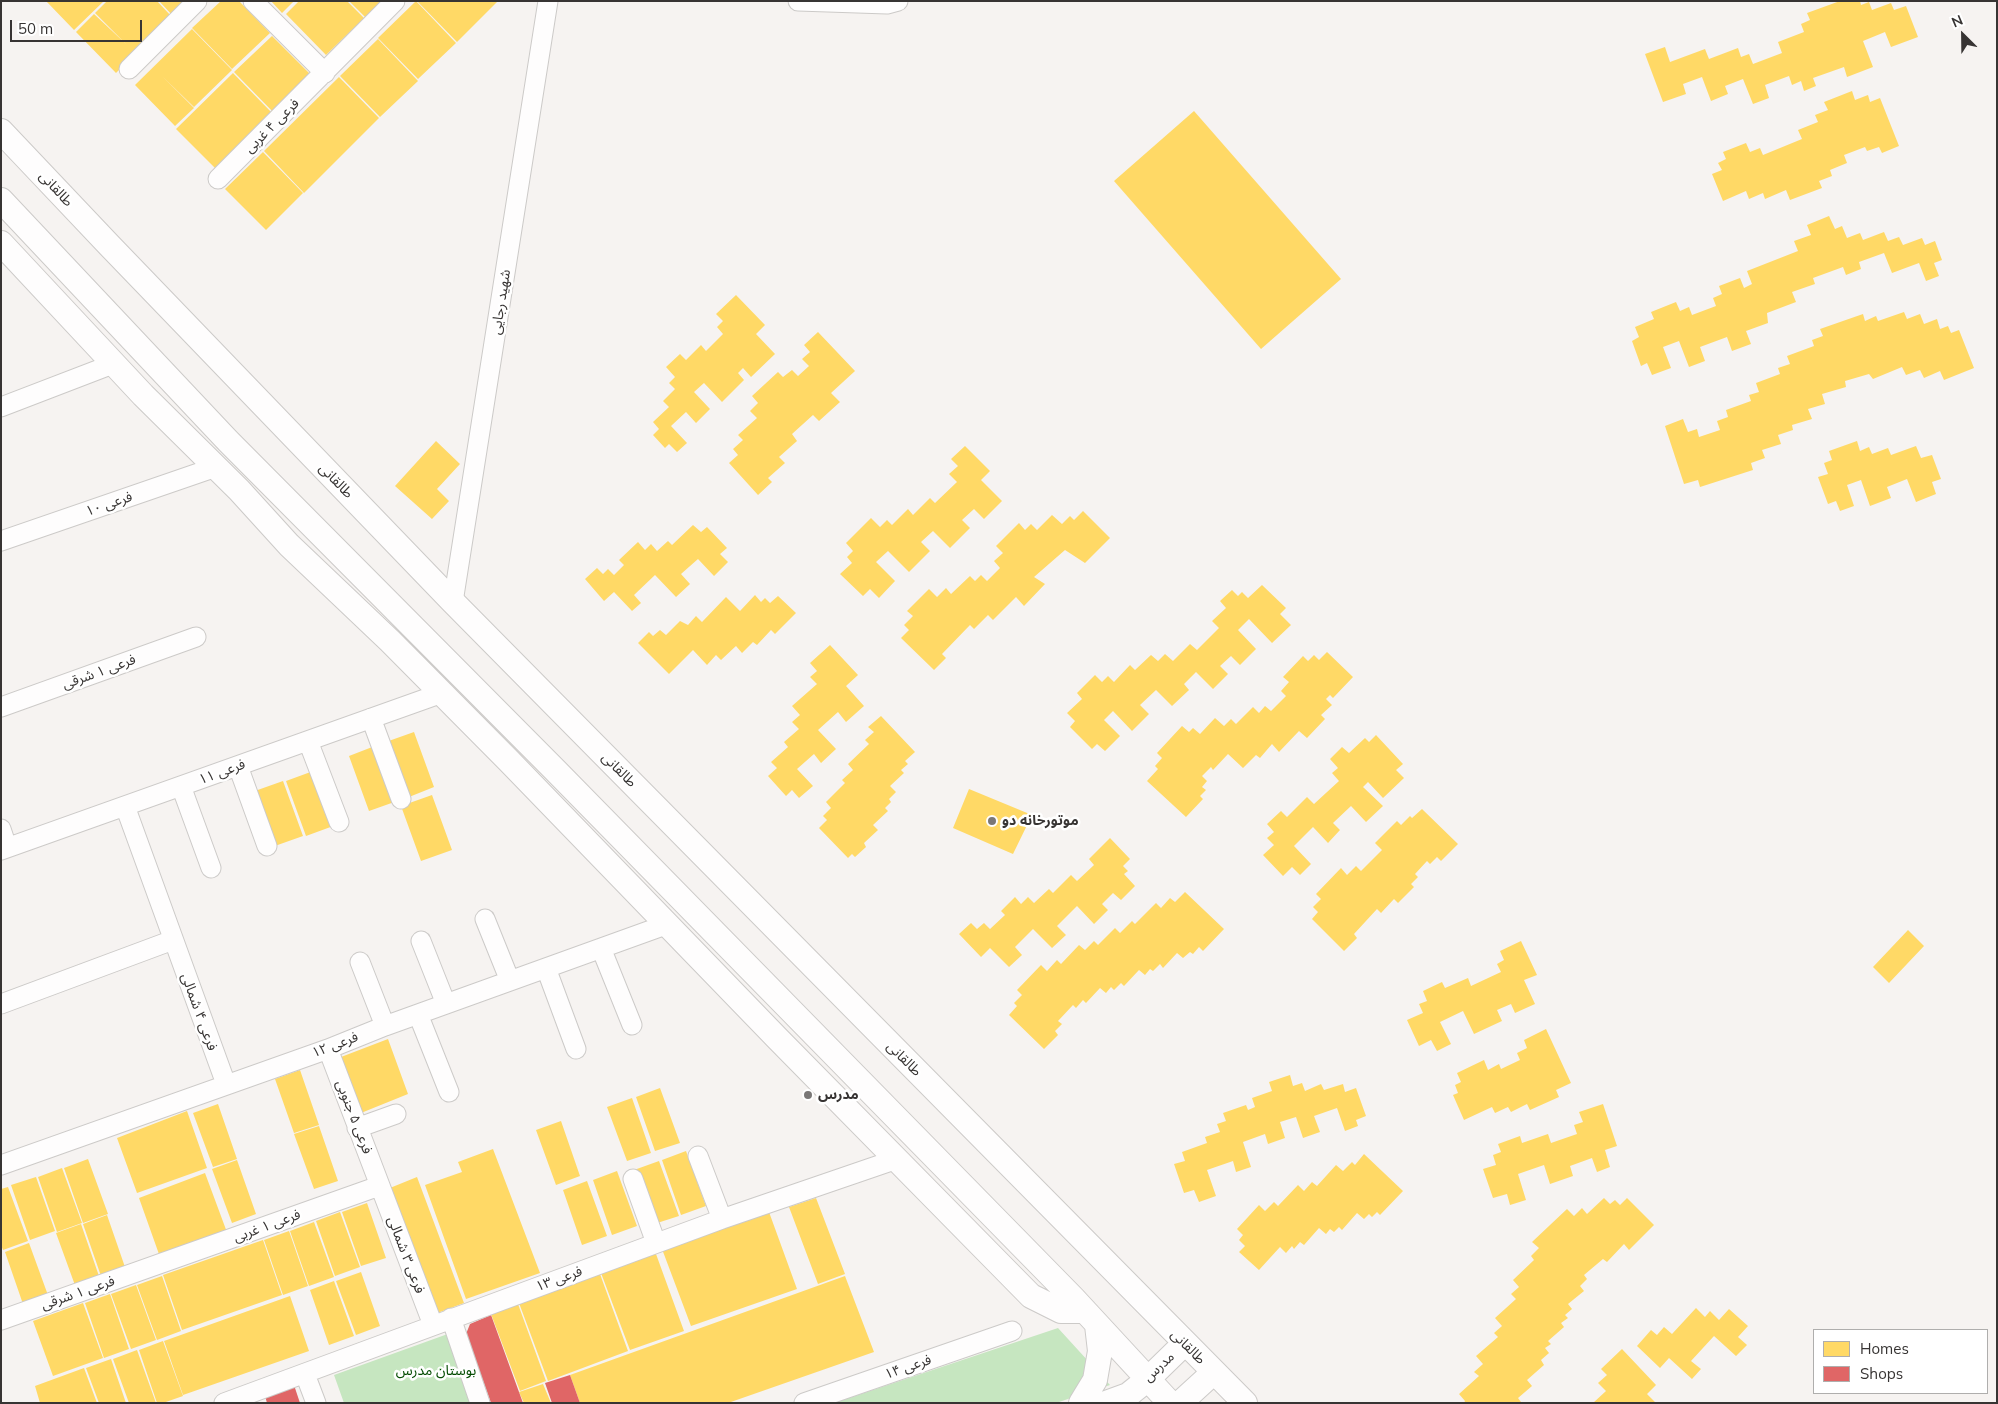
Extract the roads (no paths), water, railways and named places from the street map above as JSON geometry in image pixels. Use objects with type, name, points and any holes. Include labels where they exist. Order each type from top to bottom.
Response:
[{"type":"main road","name":"طالقانی","points":[[1,131],[114,251],[453,602],[1245,1403]]},
{"type":"main road","points":[[1,200],[228,441],[550,765],[1091,1318],[1170,1403]]},
{"type":"main road","points":[[1,243],[151,404],[239,490],[289,545],[442,693],[1031,1296],[1061,1311],[1091,1318]]},
{"type":"main road","points":[[1080,1403],[1095,1380],[1100,1351],[1091,1318]]},
{"type":"main road","name":"مدرس","points":[[1106,1403],[1128,1395],[1148,1380],[1185,1343]]},
{"type":"main road","points":[[1180,1403],[1214,1372]]},
{"type":"street","points":[[129,69],[197,1]]},
{"type":"street","points":[[253,1],[325,73]]},
{"type":"street","name":"فرعی ۴ غربی","points":[[218,178],[395,1]]},
{"type":"street","name":"شهید رجایی","points":[[453,602],[548,1]]},
{"type":"street","points":[[798,1],[887,4],[898,1]]},
{"type":"street","points":[[1,407],[114,364]]},
{"type":"street","name":"فرعی ۱۰","points":[[1,541],[216,467]]},
{"type":"street","name":"فرعی ۱ شرقی","points":[[1,707],[196,637]]},
{"type":"street","name":"فرعی ۱۱","points":[[4,848],[442,693]]},
{"type":"street","points":[[370,718],[401,799]]},
{"type":"street","points":[[308,740],[339,822]]},
{"type":"street","points":[[238,766],[268,846]]},
{"type":"street","points":[[181,786],[211,868]]},
{"type":"street","points":[[1,1004],[173,940],[125,806]]},
{"type":"street","points":[[1,829],[4,848]]},
{"type":"street","points":[[485,919],[510,981]]},
{"type":"street","name":"فرعی ۱۲","points":[[1,1165],[328,1049],[384,1026],[668,924]]},
{"type":"street","name":"فرعی ۴ شمالی","points":[[173,940],[226,1084]]},
{"type":"street","points":[[422,941],[446,1004]]},
{"type":"street","points":[[601,948],[632,1025]]},
{"type":"street","points":[[360,962],[384,1026]]},
{"type":"street","points":[[546,968],[576,1050]]},
{"type":"street","points":[[418,1014],[449,1092]]},
{"type":"street","name":"فرعی ۵ جنوبی","points":[[328,1049],[379,1186]]},
{"type":"street","points":[[358,1128],[396,1114]]},
{"type":"street","points":[[698,1156],[722,1219]]},
{"type":"street","name":"فرعی ۱۳","points":[[224,1403],[722,1219],[897,1159]]},
{"type":"street","points":[[633,1179],[656,1243]]},
{"type":"street","name":"فرعی ۱ غربی","points":[[156,1266],[379,1186]]},
{"type":"street","name":"فرعی ۳ شمالی","points":[[379,1186],[433,1325]]},
{"type":"street","name":"فرعی ۱ شرقی","points":[[1,1320],[156,1266]]},
{"type":"street","points":[[451,1318],[480,1403]]},
{"type":"street","name":"فرعی ۱۴","points":[[804,1403],[1012,1331]]},
{"type":"street","points":[[305,1374],[316,1403]]},
{"type":"place","name":"موتورخانه دو","points":[[992,821]]},
{"type":"place","name":"مدرس","points":[[808,1095]]},
{"type":"park label","name":"بوستان مدرس","points":[[436,1371]]}]
